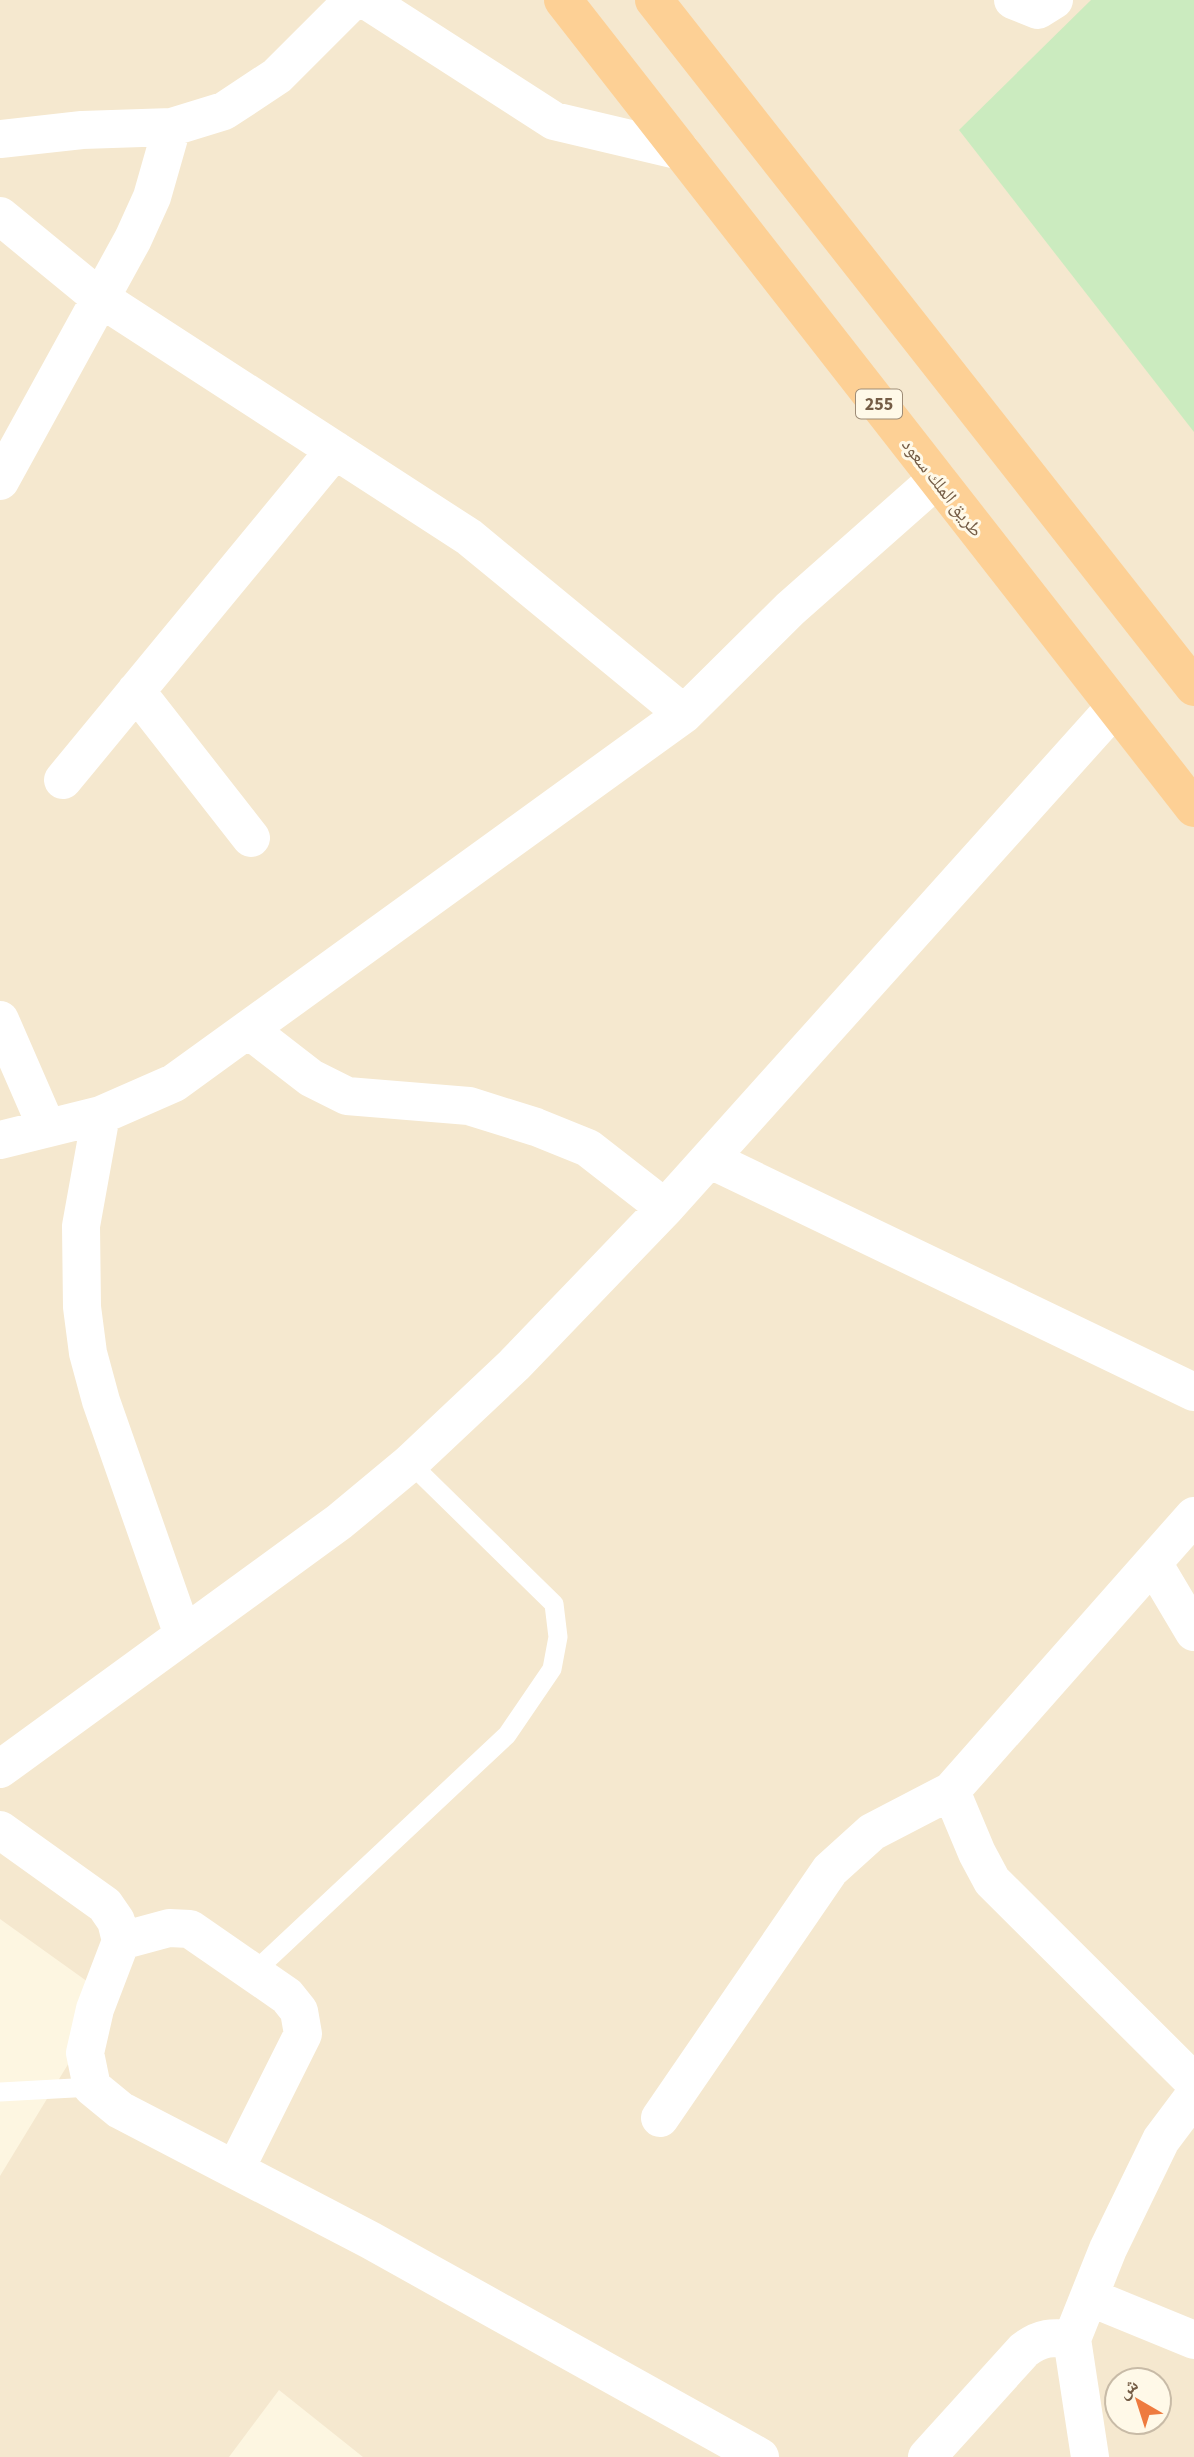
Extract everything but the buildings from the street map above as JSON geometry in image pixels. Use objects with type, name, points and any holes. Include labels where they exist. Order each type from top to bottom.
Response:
[{"type":"highway","name":"طريق الملك سعود","points":[[563,0],[1194,808]]},
{"type":"highway","points":[[654,0],[1194,687]]},
{"type":"street","points":[[0,139],[82,130],[172,127],[224,111],[277,76],[353,0]]},
{"type":"street","points":[[366,0],[554,121],[681,151]]},
{"type":"street","points":[[1013,0],[1038,10],[1054,0]]},
{"type":"street","points":[[0,481],[134,239],[152,197],[172,127]]},
{"type":"street","points":[[0,216],[100,298],[468,537],[684,714]]},
{"type":"street","points":[[63,780],[335,450]]},
{"type":"street","points":[[0,1140],[101,1115],[174,1083],[684,714],[790,609],[937,479]]},
{"type":"street","points":[[136,691],[251,838]]},
{"type":"street","points":[[0,1769],[339,1522],[410,1463],[514,1365],[665,1208],[1115,706]]},
{"type":"street","points":[[0,1020],[47,1128]]},
{"type":"street","points":[[249,1030],[311,1078],[347,1096],[469,1106],[536,1127],[589,1148],[665,1208]]},
{"type":"street","points":[[101,1115],[82,1226],[82,1307],[89,1353],[101,1401],[183,1634]]},
{"type":"street","points":[[709,1159],[1194,1392]]},
{"type":"street","points":[[660,2119],[830,1870],[872,1832],[951,1791],[1194,1516]]},
{"type":"street","points":[[1153,1563],[1194,1632]]},
{"type":"street","points":[[951,1791],[976,1853],[992,1881],[1194,2082]]},
{"type":"street","points":[[0,1830],[105,1905],[116,1921],[121,1941],[95,2008],[85,2053],[92,2087],[120,2110],[370,2240],[760,2457]]},
{"type":"street","points":[[121,1941],[169,1928],[190,1929],[287,1996],[299,2011],[303,2034],[235,2170]]},
{"type":"street","points":[[1090,2457],[1072,2339],[1108,2249],[1161,2140],[1194,2096]]},
{"type":"street","points":[[1089,2297],[1194,2340]]},
{"type":"street","points":[[927,2457],[1036,2340],[1049,2337],[1072,2339]]},
{"type":"lane","points":[[253,1973],[507,1735],[552,1669],[558,1637],[554,1604],[410,1463]]},
{"type":"lane","points":[[0,2092],[92,2087]]},
{"type":"shaded area","points":[[0,0],[1194,0],[1194,2457],[363,2457],[279,2390],[229,2457],[0,2457],[0,2176],[109,1997],[0,1919]]},
{"type":"green space","points":[[1091,0],[1194,0],[1194,432],[959,130]]}]
